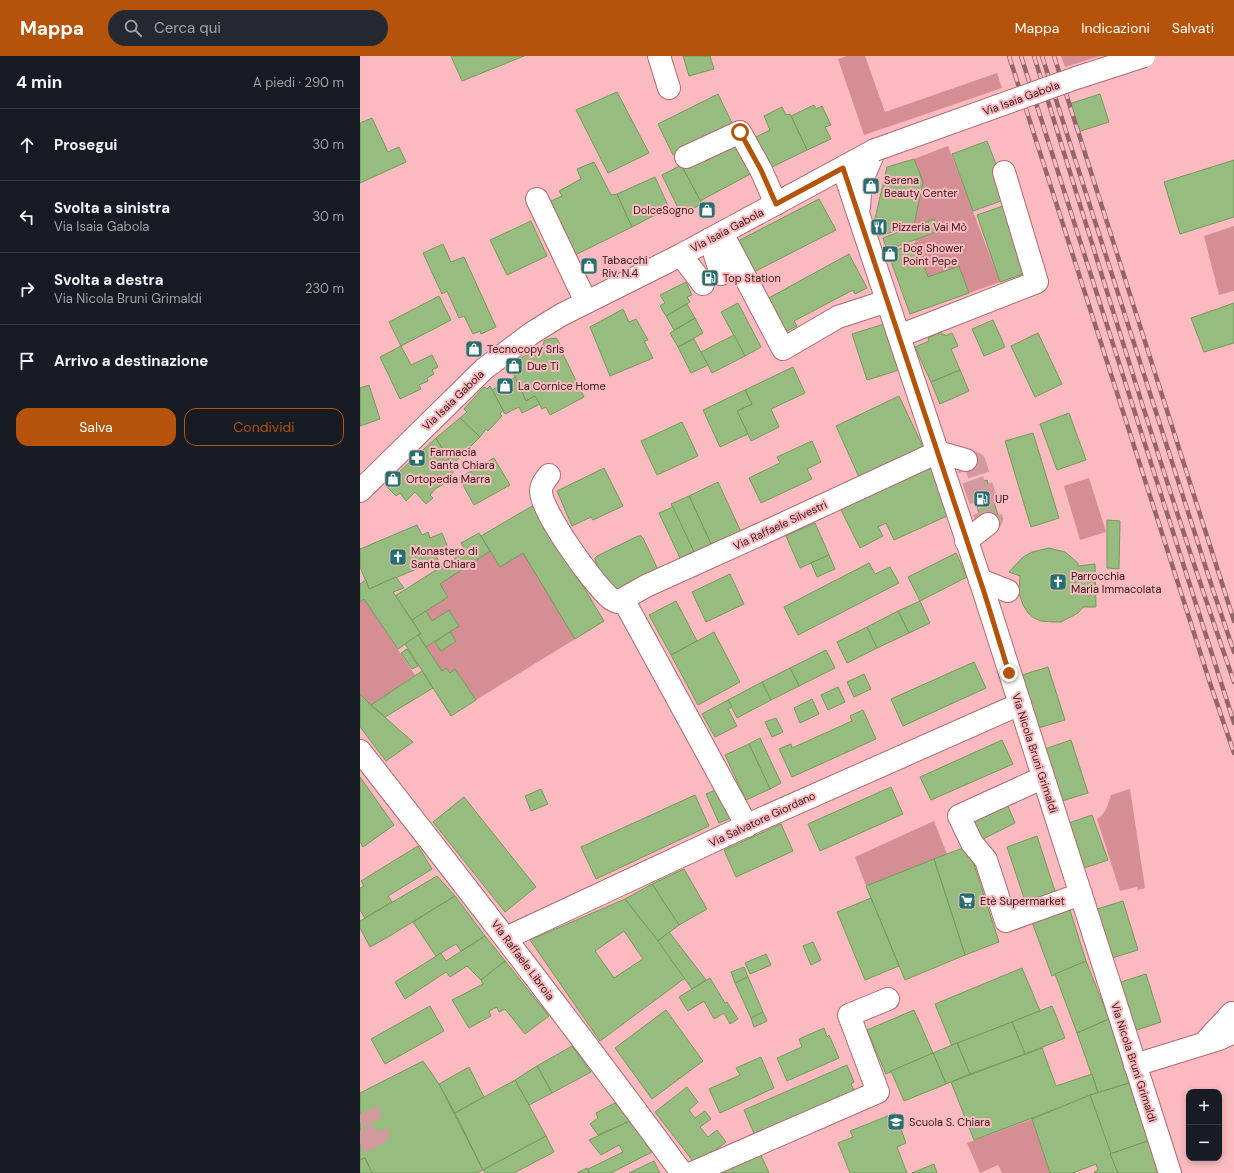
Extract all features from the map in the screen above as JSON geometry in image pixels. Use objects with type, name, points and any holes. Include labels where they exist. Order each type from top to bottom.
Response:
[{"type":"street","points":[[659,56],[669,88]]},
{"type":"street","name":"Via Isaia Gabola","points":[[360,491],[484,369],[532,333],[561,314],[680,255],[875,150],[1076,78],[1144,56]]},
{"type":"street","points":[[686,157],[740,132],[761,170],[776,204]]},
{"type":"street","name":"Via Nicola Bruni Grimaldi","points":[[861,220],[858,204],[861,182],[875,150]]},
{"type":"street","name":"Via Nicola Bruni Grimaldi","points":[[843,168],[980,580],[1042,778],[1081,894],[1100,958],[1170,1173]]},
{"type":"street","points":[[899,336],[1037,282],[1004,172]]},
{"type":"street","points":[[537,199],[586,302]]},
{"type":"street","points":[[680,255],[712,279],[716,236]]},
{"type":"street","points":[[716,236],[783,349],[838,317],[887,301]]},
{"type":"street","points":[[938,452],[966,460]]},
{"type":"street","name":"Via Raffaele Silvestri","points":[[623,599],[646,586],[938,452]]},
{"type":"street","points":[[549,475],[543,482],[541,491],[547,511],[587,573],[611,600],[618,602],[623,599],[747,826]]},
{"type":"street","points":[[966,540],[988,524]]},
{"type":"street","points":[[980,580],[1008,591]]},
{"type":"street","name":"Via Salvatore Giordano","points":[[506,938],[747,826],[1020,704]]},
{"type":"street","name":"Via Raffaele Libroia","points":[[360,751],[506,938],[626,1096],[682,1173]]},
{"type":"street","points":[[1042,778],[959,816],[972,843],[986,860],[1006,921],[1081,894]]},
{"type":"street","points":[[692,1173],[878,1092],[849,1015],[888,1000]]},
{"type":"street","points":[[1135,1066],[1204,1044],[1233,1022]]},
{"type":"shaded area","points":[[847,56],[865,56],[885,112],[997,73],[1002,88],[864,135],[838,59]]},
{"type":"shaded area","points":[[1061,56],[1100,56],[1065,67]]},
{"type":"shaded area","points":[[948,146],[1000,282],[969,293],[959,266],[928,277],[915,240],[939,231],[934,219],[915,226],[914,225],[923,182],[914,159]]},
{"type":"shaded area","points":[[1234,226],[1234,291],[1219,295],[1204,236]]},
{"type":"shaded area","points":[[1089,478],[1106,532],[1080,540],[1064,486]]},
{"type":"shaded area","points":[[490,551],[500,567],[523,553],[575,639],[476,700],[456,670],[450,673],[446,668],[442,671],[426,647],[435,642],[441,651],[456,641],[450,632],[432,621],[426,611],[447,597],[440,584]]},
{"type":"shaded area","points":[[364,599],[415,675],[371,705],[360,694],[360,602]]},
{"type":"shaded area","points":[[1130,789],[1145,888],[1138,890],[1137,887],[1120,891],[1097,819],[1105,812],[1111,795]]},
{"type":"shaded area","points":[[934,821],[947,854],[866,886],[855,857]]},
{"type":"shaded area","points":[[1032,1119],[1050,1173],[1002,1173],[998,1165],[980,1173],[967,1143]]},
{"type":"building","points":[[451,56],[524,56],[462,81]]},
{"type":"building","points":[[683,56],[710,56],[714,69],[689,76]]},
{"type":"building","points":[[617,92],[649,153],[608,173],[576,110]]},
{"type":"building","points":[[718,94],[733,125],[673,155],[658,124]]},
{"type":"building","points":[[1100,94],[1109,122],[1078,132],[1069,104]]},
{"type":"building","points":[[814,105],[816,109],[822,106],[831,125],[825,127],[831,139],[807,150],[791,116]]},
{"type":"building","points":[[782,107],[786,115],[790,114],[807,150],[772,167],[770,163],[768,164],[754,138],[770,130],[764,116]]},
{"type":"building","points":[[372,118],[388,152],[399,147],[406,162],[360,183],[360,123]]},
{"type":"building","points":[[740,138],[758,170],[700,201],[683,168]]},
{"type":"building","points":[[987,141],[1009,198],[973,211],[952,154]]},
{"type":"building","points":[[914,159],[923,182],[914,225],[879,236],[874,223],[887,167]]},
{"type":"building","points":[[1234,160],[1234,217],[1180,234],[1164,182]]},
{"type":"building","points":[[594,162],[611,195],[617,194],[632,227],[573,256],[567,237],[551,201],[562,196],[559,191],[581,179],[577,169]]},
{"type":"building","points":[[681,165],[702,204],[681,214],[662,175]]},
{"type":"building","points":[[655,177],[669,208],[666,209],[667,211],[653,216],[632,227],[617,194]]},
{"type":"building","points":[[819,199],[836,230],[752,273],[736,242]]},
{"type":"building","points":[[1003,206],[1026,273],[1000,282],[977,215]]},
{"type":"building","points":[[934,219],[939,231],[887,250],[883,238]]},
{"type":"building","points":[[531,221],[547,256],[507,275],[490,240]]},
{"type":"building","points":[[916,243],[928,277],[959,266],[969,293],[910,314],[888,253]]},
{"type":"building","points":[[443,244],[451,262],[464,257],[496,327],[481,334],[480,331],[473,334],[464,316],[459,318],[447,291],[442,294],[423,253]]},
{"type":"building","points":[[849,254],[867,288],[855,294],[853,290],[794,321],[797,326],[785,332],[767,299]]},
{"type":"building","points":[[686,282],[692,295],[687,297],[690,302],[666,316],[660,306],[665,303],[660,295]]},
{"type":"building","points":[[439,296],[451,320],[401,346],[389,322]]},
{"type":"building","points":[[738,303],[761,347],[745,356],[721,312]]},
{"type":"building","points":[[1234,303],[1234,343],[1204,352],[1191,318]]},
{"type":"building","points":[[687,304],[695,318],[674,330],[666,316]]},
{"type":"building","points":[[623,309],[629,322],[636,319],[648,340],[644,341],[653,358],[610,376],[590,327]]},
{"type":"building","points":[[695,318],[703,333],[678,347],[670,333]]},
{"type":"building","points":[[993,320],[1005,347],[984,356],[972,329]]},
{"type":"building","points":[[884,324],[899,370],[867,380],[852,334]]},
{"type":"building","points":[[941,332],[942,335],[944,334],[945,336],[952,333],[958,346],[951,349],[960,370],[931,382],[915,347],[929,341],[928,338]]},
{"type":"building","points":[[1038,333],[1062,384],[1035,397],[1011,346]]},
{"type":"building","points":[[734,335],[745,356],[712,373],[701,352]]},
{"type":"building","points":[[556,338],[584,397],[550,415],[546,407],[542,409],[535,396],[526,401],[509,364],[543,347],[544,341]]},
{"type":"building","points":[[694,339],[708,365],[691,373],[678,347]]},
{"type":"building","points":[[401,346],[411,365],[432,355],[438,367],[432,370],[434,374],[427,378],[428,381],[419,385],[421,389],[400,399],[380,357]]},
{"type":"building","points":[[793,367],[805,393],[771,409],[779,427],[751,441],[737,411],[752,404],[745,390]]},
{"type":"building","points":[[960,370],[969,391],[940,404],[931,382]]},
{"type":"building","points":[[515,377],[526,401],[535,396],[540,404],[522,413],[519,407],[505,414],[492,390]]},
{"type":"building","points":[[369,385],[380,419],[360,426],[360,388]]},
{"type":"building","points":[[490,386],[503,410],[500,414],[502,416],[488,431],[486,429],[480,437],[460,418],[467,412],[464,409],[484,387],[487,389]]},
{"type":"building","points":[[745,390],[752,404],[737,411],[748,434],[720,447],[703,410]]},
{"type":"building","points":[[899,396],[923,447],[859,477],[836,426]]},
{"type":"building","points":[[1069,413],[1086,460],[1057,470],[1040,424]]},
{"type":"building","points":[[460,418],[480,437],[452,465],[436,438]]},
{"type":"building","points":[[682,422],[698,456],[657,475],[641,441]]},
{"type":"building","points":[[1033,433],[1059,518],[1031,527],[1005,441]]},
{"type":"building","points":[[436,438],[452,465],[453,472],[447,482],[435,489],[430,495],[433,498],[426,504],[415,492],[406,501],[400,493],[396,496],[385,485]]},
{"type":"building","points":[[812,441],[821,462],[807,469],[812,479],[761,503],[749,478],[780,463],[777,457]]},
{"type":"building","points":[[494,458],[510,485],[474,505],[459,478]]},
{"type":"building","points":[[931,465],[947,516],[894,540],[886,523],[878,527],[883,536],[860,548],[840,508]]},
{"type":"building","points":[[604,468],[623,506],[593,520],[591,517],[572,526],[557,491]]},
{"type":"building","points":[[987,480],[998,515],[981,520],[970,485]]},
{"type":"building","points":[[718,482],[741,532],[712,546],[689,496]]},
{"type":"building","points":[[689,496],[712,546],[695,554],[671,504]]},
{"type":"building","points":[[534,505],[604,621],[575,639],[523,553],[500,567],[481,536]]},
{"type":"building","points":[[673,507],[694,552],[680,558],[659,513]]},
{"type":"building","points":[[1107,520],[1120,521],[1119,569],[1107,568]]},
{"type":"building","points":[[815,523],[829,555],[800,568],[786,536]]},
{"type":"building","name":"Monastero di Santa Chiara","points":[[417,525],[422,535],[428,532],[430,538],[442,533],[449,550],[436,555],[438,560],[369,589],[360,567],[360,549]]},
{"type":"building","points":[[479,533],[490,551],[440,584],[448,597],[412,620],[395,596],[466,551],[461,543]]},
{"type":"building","points":[[638,536],[643,538],[659,572],[612,596],[595,561],[595,558]]},
{"type":"building","name":"Parrocchia Maria Immacolata","points":[[1049,548],[1065,552],[1078,563],[1078,566],[1095,564],[1096,607],[1083,607],[1078,613],[1061,622],[1041,621],[1028,613],[1023,605],[1019,593],[1020,576],[1009,572],[1023,557],[1032,552]]},
{"type":"building","points":[[956,553],[967,577],[920,601],[908,577]]},
{"type":"building","points":[[829,555],[835,569],[817,577],[811,563]]},
{"type":"building","points":[[869,563],[875,574],[890,567],[899,583],[798,635],[784,607]]},
{"type":"building","points":[[730,574],[744,604],[706,622],[692,592]]},
{"type":"building","points":[[396,577],[404,588],[393,592],[421,634],[398,649],[364,599],[360,602],[360,584],[366,580],[369,589]]},
{"type":"building","points":[[676,601],[697,641],[671,655],[649,615]]},
{"type":"building","points":[[920,601],[930,623],[909,633],[898,611]]},
{"type":"building","points":[[449,610],[459,626],[426,647],[418,635],[421,634],[412,620],[426,611],[432,621]]},
{"type":"building","points":[[898,611],[909,633],[877,648],[867,627]]},
{"type":"building","points":[[867,627],[877,648],[847,663],[837,642]]},
{"type":"building","points":[[450,632],[456,641],[441,651],[435,642]]},
{"type":"building","points":[[714,632],[740,682],[698,705],[671,655]]},
{"type":"building","points":[[418,635],[442,671],[446,668],[450,673],[455,669],[476,700],[451,716],[405,644]]},
{"type":"building","points":[[407,649],[418,666],[412,669],[401,653]]},
{"type":"building","points":[[826,650],[835,668],[799,686],[790,668]]},
{"type":"building","points":[[974,662],[986,688],[903,726],[891,699]]},
{"type":"building","points":[[1048,667],[1065,720],[1038,728],[1022,675]]},
{"type":"building","points":[[790,668],[799,686],[771,700],[762,682]]},
{"type":"building","points":[[422,671],[433,688],[385,717],[371,705]]},
{"type":"building","points":[[864,674],[871,689],[854,697],[847,682]]},
{"type":"building","points":[[762,682],[771,700],[737,718],[728,700]]},
{"type":"building","points":[[838,687],[845,702],[828,710],[821,695]]},
{"type":"building","points":[[360,694],[413,742],[386,761],[360,727]]},
{"type":"building","points":[[812,699],[819,714],[800,723],[794,708]]},
{"type":"building","points":[[728,700],[732,707],[728,709],[737,726],[715,737],[702,714]]},
{"type":"building","points":[[863,710],[876,739],[792,777],[779,749],[791,744],[792,748],[852,721],[850,716]]},
{"type":"building","points":[[776,718],[783,732],[772,737],[765,722]]},
{"type":"building","points":[[760,738],[781,783],[770,789],[749,744]]},
{"type":"building","points":[[1002,740],[1013,764],[931,800],[920,777]]},
{"type":"building","points":[[1071,740],[1088,793],[1062,801],[1045,749]]},
{"type":"building","points":[[749,744],[770,789],[746,800],[725,755]]},
{"type":"building","points":[[360,777],[394,825],[363,847],[360,842]]},
{"type":"building","points":[[891,787],[903,814],[820,851],[808,824]]},
{"type":"building","points":[[720,788],[733,817],[719,823],[706,794]]},
{"type":"building","points":[[541,789],[548,804],[531,811],[525,796]]},
{"type":"building","points":[[695,795],[709,826],[596,879],[581,847]]},
{"type":"building","points":[[464,797],[536,887],[505,912],[433,822]]},
{"type":"building","points":[[1007,804],[1015,823],[977,842],[967,821]]},
{"type":"building","points":[[1092,815],[1108,860],[1084,868],[1069,823]]},
{"type":"building","points":[[781,824],[793,851],[736,877],[724,850]]},
{"type":"building","points":[[1037,836],[1056,894],[1026,904],[1007,847]]},
{"type":"building","points":[[418,846],[432,869],[388,896],[392,902],[365,918],[360,910],[360,888],[364,886],[361,881]]},
{"type":"building","name":"Etè Supermarket","points":[[968,846],[999,942],[965,955],[934,859]]},
{"type":"building","points":[[934,859],[965,955],[905,980],[866,886]]},
{"type":"building","points":[[684,869],[707,909],[679,925],[652,884]]},
{"type":"building","points":[[437,876],[455,896],[370,947],[360,928],[360,921]]},
{"type":"building","points":[[652,884],[679,925],[658,941],[625,899]]},
{"type":"building","points":[[455,896],[485,936],[461,951],[456,944],[436,956],[413,922]]},
{"type":"building","points":[[871,898],[899,966],[865,980],[837,912]]},
{"type":"building","points":[[625,899],[685,978],[600,1041],[530,940]],"holes":[[[624,931],[643,959],[614,978],[595,951]]]},
{"type":"building","points":[[1123,901],[1138,950],[1112,958],[1097,909]]},
{"type":"building","points":[[1069,907],[1086,961],[1052,976],[1032,922]]},
{"type":"building","points":[[669,932],[706,980],[692,989],[658,941]]},
{"type":"building","points":[[485,936],[505,961],[481,980],[467,966],[450,977],[446,972],[405,999],[395,982],[441,953],[446,961]]},
{"type":"building","points":[[813,942],[821,960],[811,965],[803,946]]},
{"type":"building","points":[[766,954],[771,965],[750,974],[745,963]]},
{"type":"building","points":[[505,961],[549,1016],[525,1034],[505,1009],[499,1012],[497,1007],[489,1011],[491,1016],[469,1028],[452,1000],[483,984],[481,980]]},
{"type":"building","points":[[1086,961],[1109,1019],[1077,1033],[1055,974]]},
{"type":"building","points":[[744,967],[748,977],[735,983],[731,972]]},
{"type":"building","points":[[1022,968],[1040,1011],[952,1046],[935,1004]]},
{"type":"building","points":[[1146,974],[1161,1022],[1134,1031],[1118,983]]},
{"type":"building","points":[[748,977],[763,1012],[751,1018],[735,983]]},
{"type":"building","points":[[710,978],[725,1003],[727,1002],[738,1019],[730,1024],[724,1013],[714,1019],[704,1001],[688,1011],[679,997]]},
{"type":"building","points":[[430,1006],[444,1031],[385,1064],[371,1039]]},
{"type":"building","points":[[1052,1006],[1065,1038],[1025,1054],[1012,1022]]},
{"type":"building","points":[[666,1010],[703,1061],[652,1099],[615,1048]]},
{"type":"building","points":[[914,1010],[933,1053],[886,1074],[867,1030]]},
{"type":"building","points":[[763,1012],[767,1021],[754,1027],[751,1018]]},
{"type":"building","points":[[1109,1019],[1129,1083],[1098,1093],[1077,1033]]},
{"type":"building","points":[[1012,1022],[1025,1054],[970,1074],[957,1043]]},
{"type":"building","points":[[824,1028],[827,1037],[829,1035],[839,1058],[787,1081],[777,1058],[802,1047],[799,1039]]},
{"type":"building","points":[[957,1043],[970,1074],[946,1084],[933,1053]]},
{"type":"building","points":[[572,1046],[591,1072],[552,1093],[537,1066]]},
{"type":"building","points":[[1042,1048],[1056,1086],[1092,1074],[1098,1093],[974,1140],[951,1082]]},
{"type":"building","points":[[933,1053],[946,1084],[904,1101],[891,1071]]},
{"type":"building","points":[[761,1057],[774,1088],[720,1113],[709,1089],[740,1075],[736,1068]]},
{"type":"building","points":[[423,1061],[439,1084],[483,1170],[477,1173],[372,1173],[365,1158],[360,1160],[360,1093]]},
{"type":"building","points":[[847,1065],[854,1082],[851,1084],[856,1094],[756,1138],[744,1110]]},
{"type":"building","points":[[537,1066],[552,1093],[529,1105],[515,1080]]},
{"type":"building","points":[[469,1067],[484,1097],[455,1113],[439,1084]]},
{"type":"building","points":[[515,1080],[546,1136],[483,1170],[455,1113]]},
{"type":"building","points":[[1129,1083],[1148,1141],[1110,1154],[1090,1095]]},
{"type":"building","points":[[687,1087],[698,1102],[689,1110],[695,1118],[705,1111],[711,1119],[700,1127],[708,1137],[717,1130],[726,1142],[696,1165],[655,1112]]},
{"type":"building","points":[[1090,1095],[1118,1173],[1095,1173],[1094,1172],[1098,1170],[1096,1164],[1073,1173],[1050,1173],[1032,1119]]},
{"type":"building","points":[[615,1103],[630,1121],[598,1135],[590,1124],[598,1118],[596,1113]]},
{"type":"building","points":[[895,1113],[906,1143],[897,1147],[907,1173],[850,1173],[838,1143],[853,1137],[850,1131]]},
{"type":"building","points":[[630,1121],[652,1152],[611,1173],[590,1173],[588,1169],[623,1152],[619,1145],[601,1155],[589,1140]]},
{"type":"building","points":[[546,1136],[554,1152],[514,1173],[485,1173],[483,1170]]},
{"type":"building","points":[[1148,1141],[1158,1172],[1118,1173],[1110,1154]]},
{"type":"building","points":[[760,1153],[769,1173],[714,1173]]},
{"type":"building","points":[[365,1158],[372,1173],[360,1173],[360,1160]]},
{"type":"building","points":[[654,1161],[660,1173],[629,1173]]},
{"type":"building","points":[[934,1164],[937,1173],[912,1173]]},
{"type":"building","points":[[587,1168],[589,1173],[577,1173]]},
{"type":"tunnel","points":[[966,460],[975,463],[992,519],[988,524],[966,460]]},
{"type":"tunnel","points":[[360,1143],[378,1134],[367,1111]]},
{"type":"railway","points":[[1009,56],[1210,683],[1234,753]]},
{"type":"railway","points":[[1021,56],[1234,723]]},
{"type":"railway","points":[[1034,56],[1156,448],[1234,682]]},
{"type":"railway","points":[[1042,56],[1234,652]]},
{"type":"railway","points":[[1054,56],[1234,621]]},
{"type":"place","name":"Serena Beauty Center","points":[[871,186]]},
{"type":"place","name":"DolceSogno","points":[[707,210]]},
{"type":"place","name":"Pizzeria Vai Mò","points":[[879,227]]},
{"type":"place","name":"Dog Shower Point Pepe","points":[[890,254]]},
{"type":"place","name":"Tabacchi Riv. N.4","points":[[589,266]]},
{"type":"place","name":"Top Station","points":[[710,278]]},
{"type":"place","name":"Tecnocopy Srls","points":[[474,349]]},
{"type":"place","name":"Due Ti","points":[[514,366]]},
{"type":"place","name":"La Cornice Home","points":[[505,386]]},
{"type":"place","name":"Farmacia Santa Chiara","points":[[417,458]]},
{"type":"place","name":"Ortopedia Marra","points":[[393,479]]},
{"type":"place","name":"UP","points":[[982,499]]},
{"type":"place","name":"Monastero di Santa Chiara","points":[[398,557]]},
{"type":"place","name":"Parrocchia Maria Immacolata","points":[[1058,582]]},
{"type":"place","name":"Etè Supermarket","points":[[967,901]]},
{"type":"place","name":"Scuola S. Chiara","points":[[896,1122]]},
{"type":"route","points":[[740,132],[761,170],[776,204],[843,168],[985,595],[1009,673]]}]
